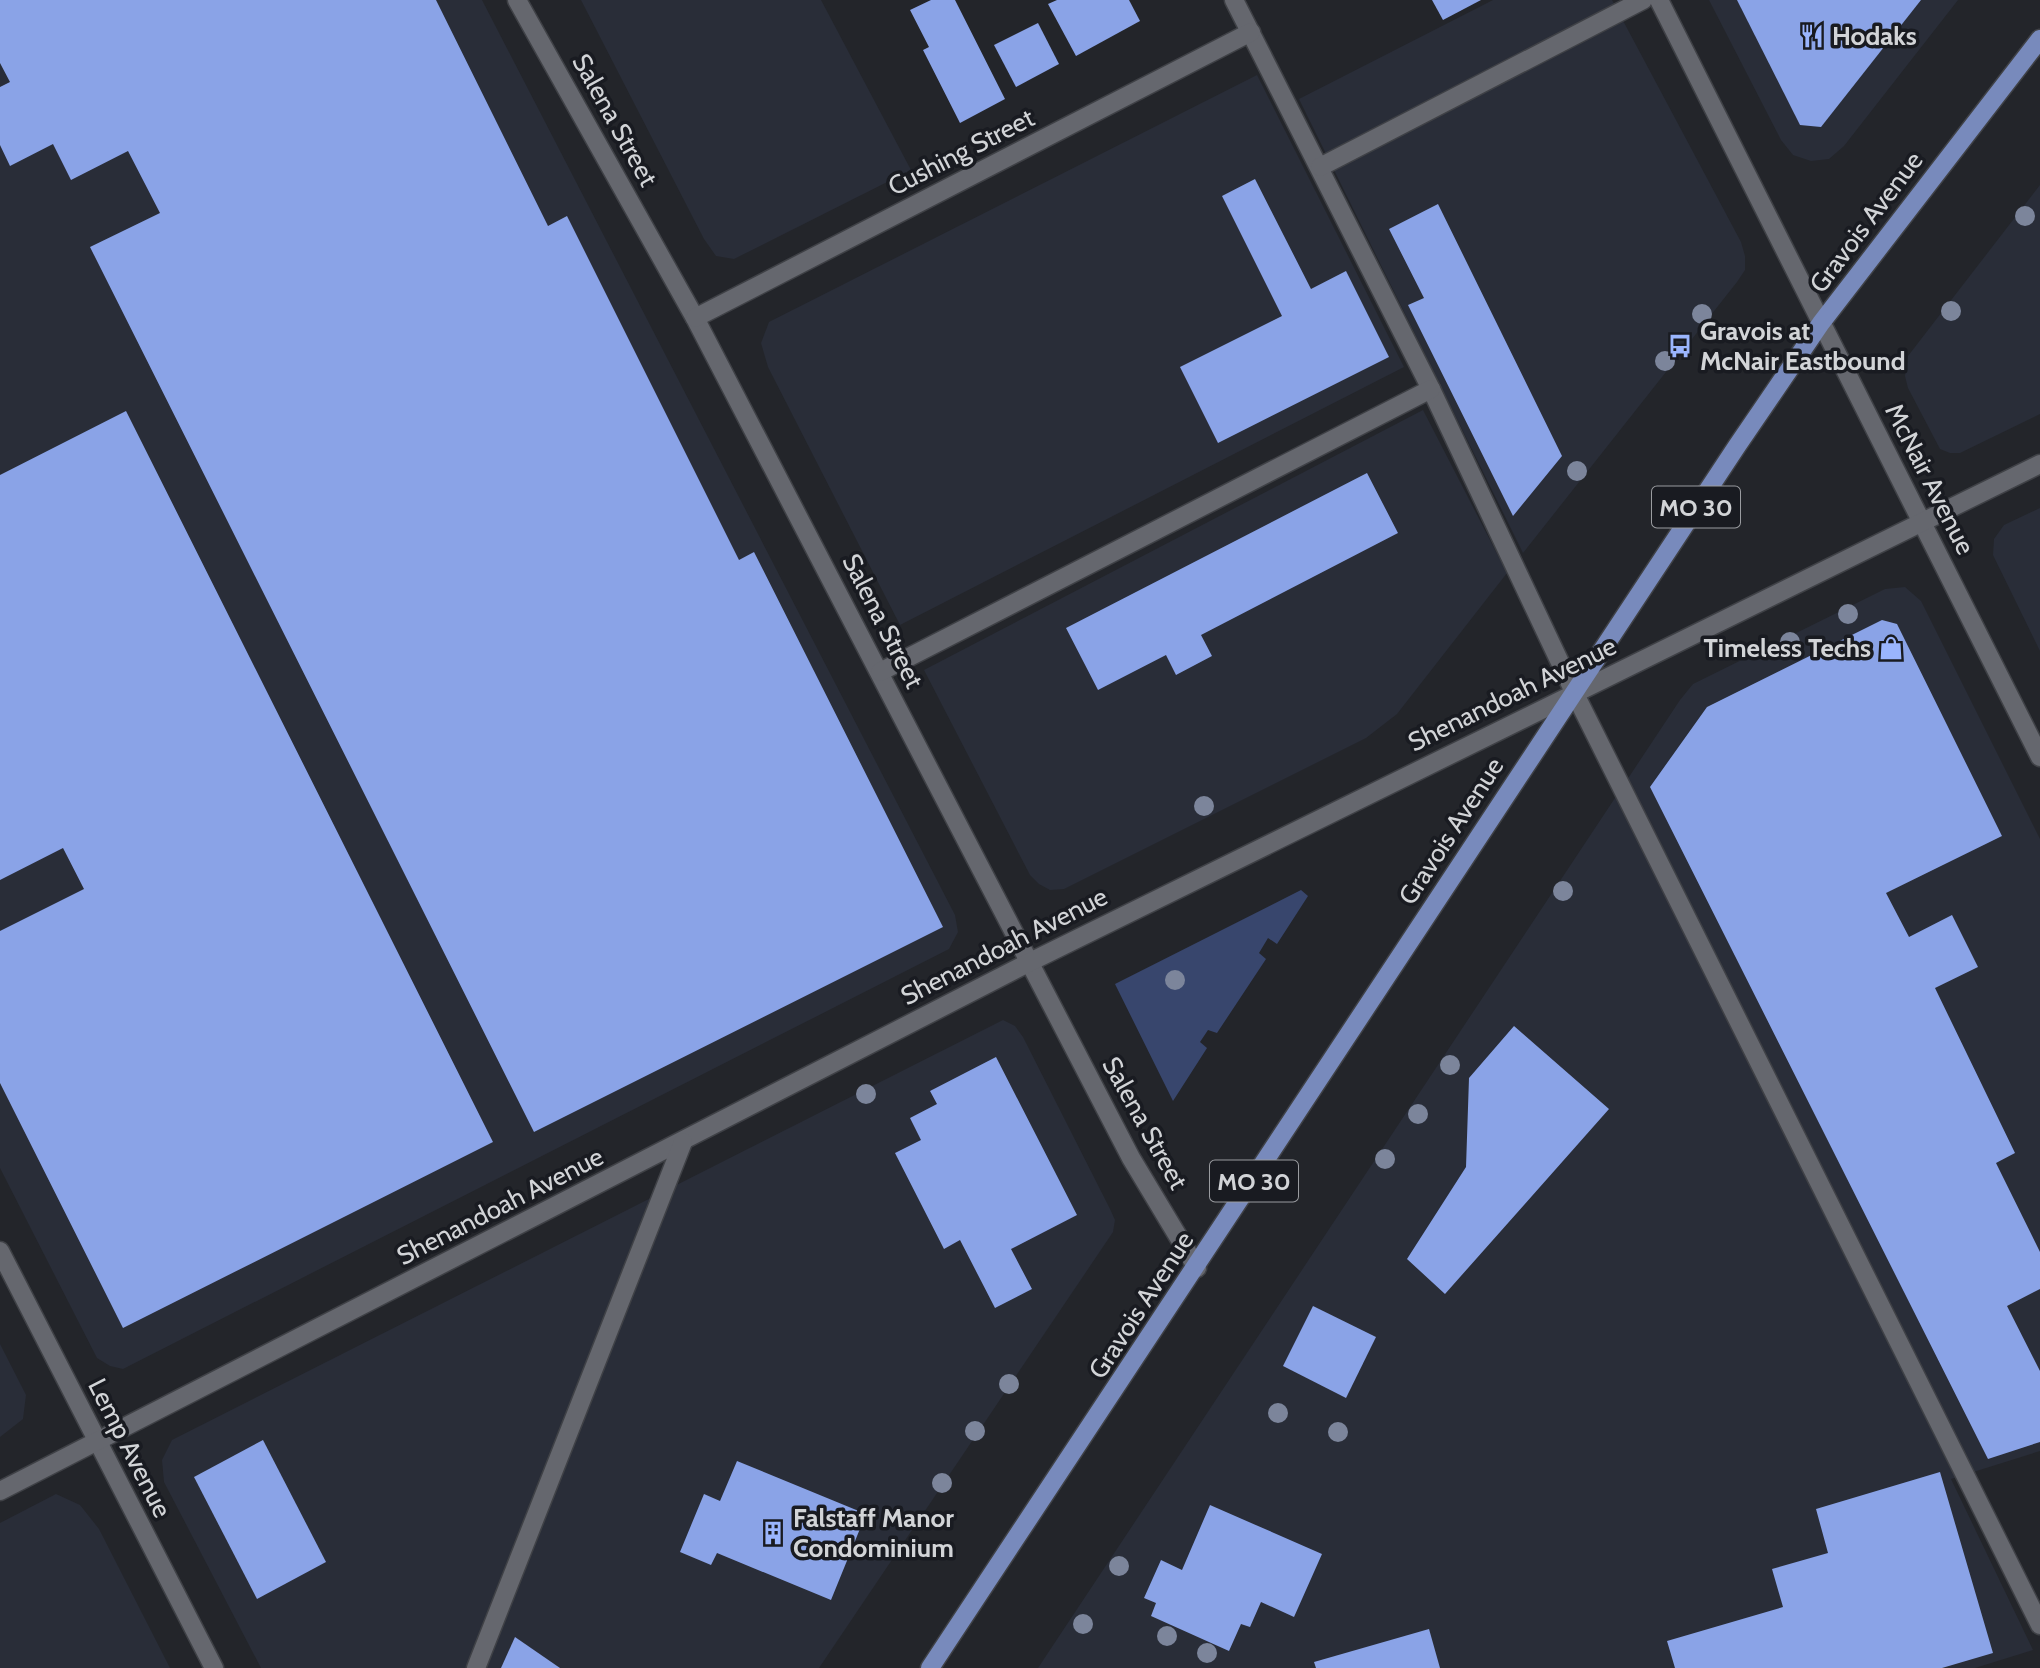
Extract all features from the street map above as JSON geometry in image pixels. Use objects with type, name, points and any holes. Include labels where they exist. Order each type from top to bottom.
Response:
[{"type":"main road","name":"Gravois Avenue","points":[[930,1668],[1197,1268],[1574,692],[1821,323],[2040,39]]},
{"type":"street","name":"Salena Street","points":[[517,0],[695,318],[1131,1158],[1197,1268]]},
{"type":"street","points":[[1234,0],[1432,389],[1574,692],[2040,1625]]},
{"type":"street","points":[[1320,167],[1643,0]]},
{"type":"street","name":"McNair Avenue","points":[[1659,0],[2040,757]]},
{"type":"street","name":"Cushing Street","points":[[695,318],[1251,32]]},
{"type":"street","points":[[880,672],[1432,389]]},
{"type":"street","name":"Shenandoah Avenue","points":[[0,1491],[683,1142],[1030,961],[2040,464]]},
{"type":"street","points":[[476,1668],[683,1142]]},
{"type":"street","name":"Lemp Avenue","points":[[0,1251],[214,1668]]},
{"type":"shaded area","points":[[0,0],[482,0],[955,915],[958,932],[949,949],[123,1369],[110,1366],[97,1358],[0,1168]]},
{"type":"shaded area","points":[[581,0],[821,0],[911,170],[734,259],[716,256],[704,239]]},
{"type":"shaded area","points":[[1493,0],[1612,0],[1741,242],[1745,256],[1745,270],[1737,282],[1523,553],[1299,99]]},
{"type":"shaded area","points":[[1709,0],[1958,0],[1844,146],[1829,159],[1811,161],[1793,155],[1781,140]]},
{"type":"shaded area","points":[[1257,75],[1404,367],[900,625],[768,367],[761,343],[769,322]]},
{"type":"shaded area","points":[[2040,185],[2040,414],[1960,453],[1950,453],[1940,449],[1908,388],[1905,376],[1908,356]]},
{"type":"shaded area","points":[[1423,410],[1507,573],[1397,714],[1366,738],[1064,889],[1050,890],[1039,884],[1030,875],[924,670]]},
{"type":"shaded area","points":[[2040,508],[2040,651],[1993,555],[1994,539],[2004,525]]},
{"type":"shaded area","points":[[1905,587],[1921,601],[2040,839],[2040,1451],[1951,1479],[2033,1650],[1975,1668],[1038,1668],[1680,700],[1693,684],[1885,589]]},
{"type":"shaded area","points":[[1301,890],[1308,896],[1277,944],[1268,938],[1259,953],[1266,959],[1217,1033],[1208,1030],[1200,1042],[1207,1048],[1173,1101],[1115,984]]},
{"type":"shaded area","points":[[1003,1020],[1015,1026],[1023,1037],[1110,1209],[1115,1220],[1113,1232],[819,1668],[261,1668],[164,1482],[162,1460],[172,1440]]},
{"type":"shaded area","points":[[0,1344],[26,1395],[23,1419],[0,1437]]},
{"type":"shaded area","points":[[56,1494],[80,1505],[99,1529],[170,1668],[0,1668],[0,1523]]},
{"type":"building","points":[[0,0],[436,0],[548,226],[567,216],[739,560],[754,552],[943,927],[534,1132],[90,247],[160,213],[128,151],[71,180],[53,144],[10,166],[0,145],[0,87],[10,82],[0,63]]},
{"type":"building","points":[[931,0],[955,0],[1005,99],[960,123],[923,50],[929,47],[910,10]]},
{"type":"building","points":[[1057,0],[1129,0],[1140,21],[1076,56],[1048,4]]},
{"type":"building","points":[[1432,0],[1481,0],[1443,20]]},
{"type":"building","points":[[1737,0],[1921,0],[1821,127],[1800,125]]},
{"type":"building","points":[[1038,23],[1059,64],[1016,87],[994,45]]},
{"type":"building","points":[[1255,179],[1311,289],[1346,271],[1389,357],[1218,443],[1180,367],[1282,316],[1222,196]]},
{"type":"building","points":[[1438,204],[1562,456],[1513,516],[1408,305],[1424,298],[1389,229]]},
{"type":"building","points":[[126,411],[493,1142],[123,1328],[0,1083],[0,931],[84,889],[63,848],[0,880],[0,475]]},
{"type":"building","points":[[1367,473],[1398,533],[1201,635],[1212,656],[1176,675],[1166,655],[1098,690],[1066,628]]},
{"type":"building","points":[[1882,620],[1897,624],[2002,836],[1886,893],[1909,937],[1952,915],[1978,967],[1935,988],[2015,1153],[1996,1163],[2040,1252],[2040,1289],[2007,1306],[2040,1371],[2040,1442],[1988,1459],[1650,787],[1707,707]]},
{"type":"building","points":[[1514,1026],[1609,1109],[1445,1294],[1407,1259],[1466,1167],[1469,1078]]},
{"type":"building","points":[[996,1057],[1077,1215],[1011,1249],[1032,1289],[995,1308],[960,1240],[944,1249],[895,1153],[921,1140],[910,1118],[937,1104],[930,1091]]},
{"type":"building","points":[[1313,1306],[1376,1337],[1346,1398],[1283,1366]]},
{"type":"building","points":[[263,1440],[326,1562],[257,1599],[194,1477]]},
{"type":"building","name":"Falstaff Manor Condominium","points":[[737,1461],[866,1514],[831,1600],[717,1553],[711,1565],[680,1552],[704,1494],[720,1501]]},
{"type":"building","points":[[1940,1472],[1993,1653],[1942,1668],[1675,1668],[1667,1641],[1783,1607],[1772,1569],[1828,1553],[1816,1509]]},
{"type":"building","points":[[1210,1505],[1322,1554],[1294,1617],[1261,1602],[1250,1627],[1241,1624],[1229,1651],[1151,1616],[1156,1603],[1144,1598],[1161,1560],[1182,1570]]},
{"type":"building","points":[[1429,1629],[1440,1668],[1316,1668],[1314,1662]]},
{"type":"building","points":[[515,1637],[560,1668],[501,1668]]},
{"type":"place","name":"Hodaks","points":[[1812,36]]},
{"type":"place","name":"Gravois at McNair Eastbound","points":[[1680,346]]},
{"type":"place","name":"Timeless Techs","points":[[1891,648]]},
{"type":"place","name":"Falstaff Manor Condominium","points":[[773,1533]]}]
